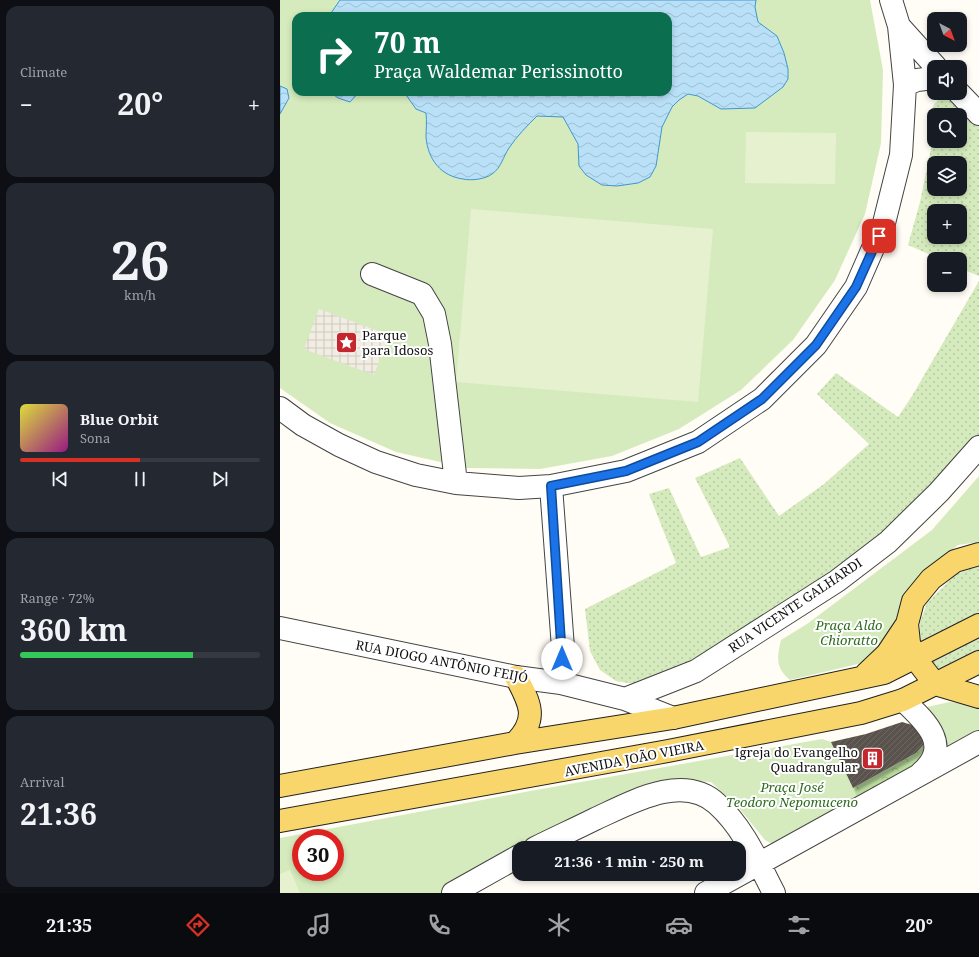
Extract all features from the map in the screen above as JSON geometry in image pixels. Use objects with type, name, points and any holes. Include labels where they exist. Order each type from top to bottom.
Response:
[{"type":"main road","points":[[862,678],[887,654],[907,624],[913,601],[930,579],[955,561],[979,554]]},
{"type":"main road","points":[[907,624],[909,643],[915,658],[936,684],[979,697]]},
{"type":"main road","points":[[280,786],[515,743],[673,718],[884,673],[979,625]]},
{"type":"main road","name":"AVENIDA JOÃO VIEIRA","points":[[280,821],[738,738],[861,713],[903,700],[979,662]]},
{"type":"main road","points":[[515,743],[528,725],[531,708],[516,677]]},
{"type":"street","points":[[280,408],[303,425],[339,445],[376,462],[416,474],[456,483],[511,487],[551,486],[626,471],[698,442],[762,399],[816,345],[856,287],[884,223],[901,155],[905,85],[899,26],[891,0]]},
{"type":"street","points":[[899,26],[930,60]]},
{"type":"street","points":[[905,85],[917,80],[927,79]]},
{"type":"street","points":[[966,100],[979,114]]},
{"type":"street","points":[[372,274],[422,294],[434,314],[440,344],[456,483]]},
{"type":"street","name":"RUA VICENTE GALHARDI","points":[[625,699],[696,671],[836,581],[888,542],[939,492],[979,447]]},
{"type":"street","points":[[551,486],[563,648],[561,683]]},
{"type":"street","name":"RUA DIOGO ANTÔNIO FEIJÓ","points":[[280,628],[516,677],[561,683],[625,699],[673,718]]},
{"type":"street","points":[[903,700],[925,721],[933,733],[936,748],[927,766],[918,775]]},
{"type":"street","points":[[706,893],[979,742]]},
{"type":"street","points":[[550,841],[640,798],[673,790],[690,791],[716,802],[736,823],[746,841]]},
{"type":"street","points":[[746,842],[774,893]]},
{"type":"street","points":[[453,893],[512,860]]},
{"type":"green space","points":[[280,0],[870,0],[883,70],[881,143],[865,214],[835,280],[793,340],[741,390],[679,429],[612,456],[540,469],[467,468],[396,452],[330,423],[280,388]]},
{"type":"green space","points":[[939,100],[950,100],[962,108],[933,108],[934,104]]},
{"type":"green space","points":[[967,113],[979,126],[979,276],[967,271],[967,252],[927,252],[927,253],[908,245],[920,202],[927,168],[927,196],[967,196],[967,156],[930,156],[931,149],[967,148]]},
{"type":"green space","points":[[746,132],[836,133],[835,184],[745,183]]},
{"type":"green space","points":[[471,209],[713,229],[698,402],[456,382]]},
{"type":"green space","points":[[979,281],[979,441],[891,532],[710,654],[634,684],[616,681],[600,670],[590,651],[585,609],[676,563],[649,494],[669,488],[701,557],[730,547],[695,478],[740,458],[779,516],[824,484],[869,444],[817,394],[836,373],[898,417],[912,396]]},
{"type":"green space","name":"Praça Aldo Chioratto","points":[[979,476],[979,542],[958,545],[923,572],[902,602],[896,622],[888,634],[874,654],[862,663],[790,680],[782,671],[778,662],[781,640],[807,624],[932,530]]},
{"type":"green space","points":[[979,565],[979,616],[919,643],[920,622],[927,603],[956,574]]},
{"type":"green space","points":[[979,634],[979,651],[937,672],[924,658]]},
{"type":"green space","points":[[950,702],[979,706],[979,731],[943,751],[938,722],[927,707]]},
{"type":"green space","name":"Praça José Teodoro Nepomuceno","points":[[822,739],[831,742],[863,809],[781,849],[765,840],[739,808],[711,782],[680,780],[635,788],[610,799],[532,841],[512,841],[512,852],[442,893],[280,893],[280,838],[292,836],[292,881],[344,881],[344,829],[328,829]]},
{"type":"green space","points":[[928,740],[934,745],[891,794],[761,813],[854,791],[853,788],[916,753]]},
{"type":"green space","points":[[290,870],[292,881],[295,881],[300,893],[280,893],[280,874]]},
{"type":"shaded area","name":"Parque para Idosos","points":[[319,309],[389,335],[374,375],[304,349]]},
{"type":"water","points":[[340,0],[756,0],[755,7],[758,22],[777,36],[784,53],[788,69],[788,79],[783,87],[755,108],[721,109],[698,96],[688,94],[679,100],[672,107],[662,127],[656,166],[650,177],[638,183],[617,186],[602,185],[586,175],[579,166],[578,144],[563,117],[537,116],[512,144],[495,172],[489,176],[478,179],[463,179],[448,174],[437,166],[427,145],[426,113],[416,109],[407,96],[672,96],[672,12],[332,12]]},
{"type":"water","points":[[280,86],[287,89],[289,98],[280,114]]},
{"type":"water","points":[[335,96],[355,96],[350,102]]},
{"type":"building","name":"Igreja do Evangelho Quadrangular","points":[[902,722],[919,727],[928,740],[916,753],[853,788],[831,742],[866,734]]},
{"type":"place","name":"Parque para Idosos","points":[[347,342]]},
{"type":"place","name":"Igreja do Evangelho Quadrangular","points":[[873,759]]},
{"type":"route","points":[[562,659],[563,648],[551,486],[626,471],[698,442],[762,399],[816,345],[856,287],[879,236]]}]
